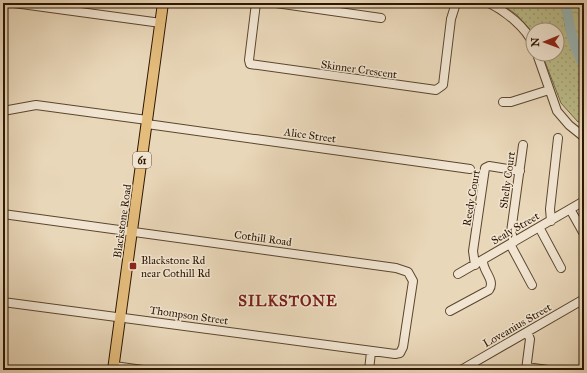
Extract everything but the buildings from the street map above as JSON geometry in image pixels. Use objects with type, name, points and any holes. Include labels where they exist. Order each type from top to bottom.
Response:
[{"type":"main road","name":"Blackstone Road","points":[[113,368],[163,3]]},
{"type":"street","points":[[14,3],[161,23]]},
{"type":"street","name":"Skinner Crescent","points":[[256,3],[248,60],[250,64],[436,90],[443,85],[451,19],[456,3]]},
{"type":"street","points":[[276,3],[382,18]]},
{"type":"street","points":[[489,3],[502,10],[525,32]]},
{"type":"street","points":[[539,62],[556,111],[569,125],[584,137]]},
{"type":"street","points":[[503,102],[511,102],[549,90]]},
{"type":"street","name":"Alice Street","points":[[3,111],[36,105],[470,169]]},
{"type":"street","points":[[551,221],[550,209],[558,138]]},
{"type":"street","name":"Shelly Court","points":[[512,243],[511,232],[523,145]]},
{"type":"street","name":"Reedy Court","points":[[475,265],[473,251],[485,168],[489,166],[520,172]]},
{"type":"street","name":"Sealy Street","points":[[458,274],[584,201]]},
{"type":"street","points":[[570,209],[584,234]]},
{"type":"street","name":"Cothill Road","points":[[3,214],[373,264],[396,268],[408,272],[413,281],[402,351],[395,354],[371,352]]},
{"type":"street","points":[[539,227],[561,268]]},
{"type":"street","points":[[512,243],[532,285]]},
{"type":"street","points":[[450,311],[485,292],[491,287],[491,282],[482,260]]},
{"type":"street","name":"Loveanius Street","points":[[461,370],[584,299]]},
{"type":"street","name":"Thompson Street","points":[[3,302],[371,352]]},
{"type":"street","points":[[527,332],[530,338],[526,368],[548,370]]},
{"type":"street","points":[[369,370],[371,352]]},
{"type":"street","points":[[113,368],[143,370]]},
{"type":"green space","points":[[500,3],[562,3],[564,22],[525,22],[525,24],[517,15]]},
{"type":"green space","points":[[562,3],[575,3],[584,16],[584,70],[580,66],[564,22]]},
{"type":"green space","points":[[565,26],[580,66],[584,70],[584,120],[578,122],[561,103],[545,62],[565,62]]},
{"type":"waterway","points":[[566,3],[574,43],[584,65]]},
{"type":"place","name":"Blackstone Rd near Cothill Rd","points":[[133,266]]},
{"type":"district","name":"SILKSTONE","points":[[288,301]]}]
